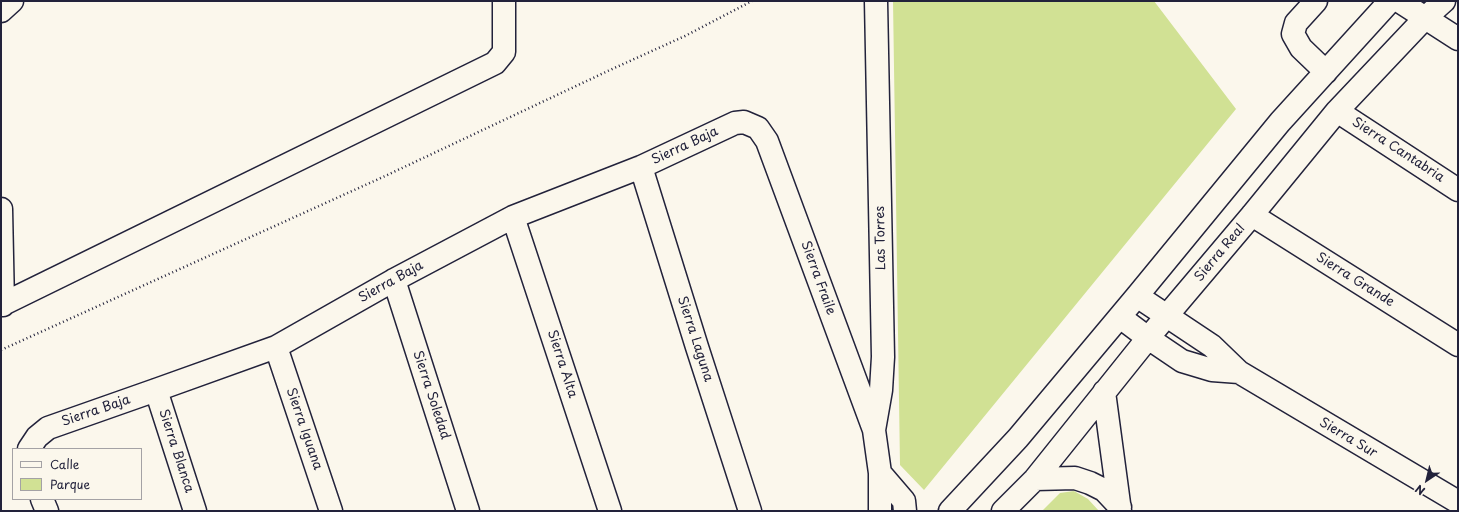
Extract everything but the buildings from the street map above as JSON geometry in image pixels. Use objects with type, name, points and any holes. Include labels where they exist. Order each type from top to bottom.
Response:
[{"type":"street","points":[[1,11],[12,1]]},
{"type":"street","points":[[1,209],[2,305],[495,63],[504,52],[504,1]]},
{"type":"street","name":"Las Torres","points":[[876,1],[883,357],[881,390],[874,430],[880,474],[880,511]]},
{"type":"street","points":[[1316,1],[1296,22],[1293,34],[1301,48],[1326,72]]},
{"type":"street","points":[[950,511],[1018,438],[1280,122],[1390,1]]},
{"type":"street","points":[[1399,1],[1458,39]]},
{"type":"street","name":"Sierra Real","points":[[1003,511],[1035,479],[1148,338],[1252,215],[1337,111],[1425,18],[1444,1]]},
{"type":"street","name":"Sierra Cantabria","points":[[1337,111],[1458,190]]},
{"type":"street","name":"Sierra Baja","points":[[30,448],[37,438],[48,428],[276,347],[394,280],[513,217],[641,167],[735,123],[744,122],[758,128]]},
{"type":"street","name":"Sierra Fraile","points":[[758,128],[767,140],[874,430]]},
{"type":"street","name":"Sierra Laguna","points":[[641,167],[750,511]]},
{"type":"street","name":"Sierra Grande","points":[[1252,215],[1458,346]]},
{"type":"street","name":"Sierra Alta","points":[[513,217],[610,511]]},
{"type":"street","name":"Sierra Soledad","points":[[394,280],[468,511]]},
{"type":"street","name":"Sierra Sur","points":[[1137,296],[1212,346],[1239,372],[1458,502]]},
{"type":"street","name":"Sierra Sur","points":[[1120,316],[1148,338],[1182,361],[1212,370],[1239,372]]},
{"type":"street","name":"Sierra Iguana","points":[[276,347],[331,511]]},
{"type":"street","name":"Sierra Blanca","points":[[156,390],[195,511]]},
{"type":"street","points":[[1104,392],[1120,509]]},
{"type":"street","points":[[880,474],[904,501],[905,511]]},
{"type":"street","points":[[1035,479],[1075,478],[1090,483],[1104,490],[1120,509]]},
{"type":"street","points":[[42,500],[46,511]]},
{"type":"path","points":[[1,350],[382,177],[685,36],[752,1]]},
{"type":"green space","points":[[893,1],[1154,1],[1236,109],[924,490],[900,465]]},
{"type":"green space","points":[[1074,491],[1088,499],[1099,511],[1042,511],[1060,493]]}]
